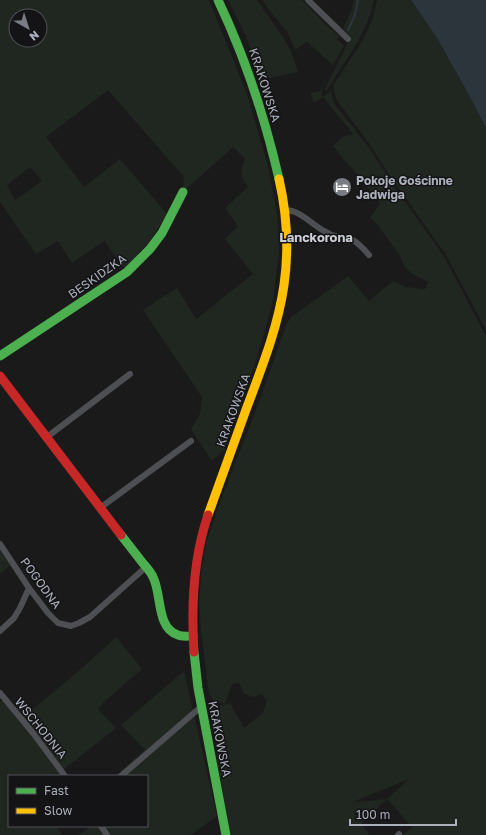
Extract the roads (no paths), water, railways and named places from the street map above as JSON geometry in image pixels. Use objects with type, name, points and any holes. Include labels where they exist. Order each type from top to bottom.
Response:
[{"type":"main road","name":"KRAKOWSKA","points":[[218,0],[239,46],[255,91],[283,193],[287,229],[286,271],[282,301],[277,321],[199,545],[193,587],[193,636],[195,666],[226,835]]},
{"type":"main road","name":"BESKIDZKA","points":[[0,356],[127,272],[153,245],[161,234],[183,192]]},
{"type":"main road","points":[[0,376],[146,567],[156,582],[163,620],[178,636],[193,636]]},
{"type":"street","points":[[308,0],[348,39]]},
{"type":"street","points":[[285,210],[290,210],[297,213],[329,234],[352,240],[363,248],[369,255]]},
{"type":"street","points":[[47,437],[130,374]]},
{"type":"street","points":[[100,508],[191,441]]},
{"type":"street","name":"POGODNA","points":[[0,544],[29,588],[53,618],[58,623],[71,626],[90,617],[146,567]]},
{"type":"street","points":[[0,631],[14,618],[29,588]]},
{"type":"street","name":"WSCHODNIA","points":[[0,693],[34,733],[65,775]]},
{"type":"street","points":[[122,775],[202,706]]},
{"type":"waterway","points":[[348,30],[355,15],[358,0]]},
{"type":"place","name":"Pokoje Gościnne Jadwiga","points":[[342,187]]},
{"type":"district","name":"Lanckorona","points":[[316,237]]}]
